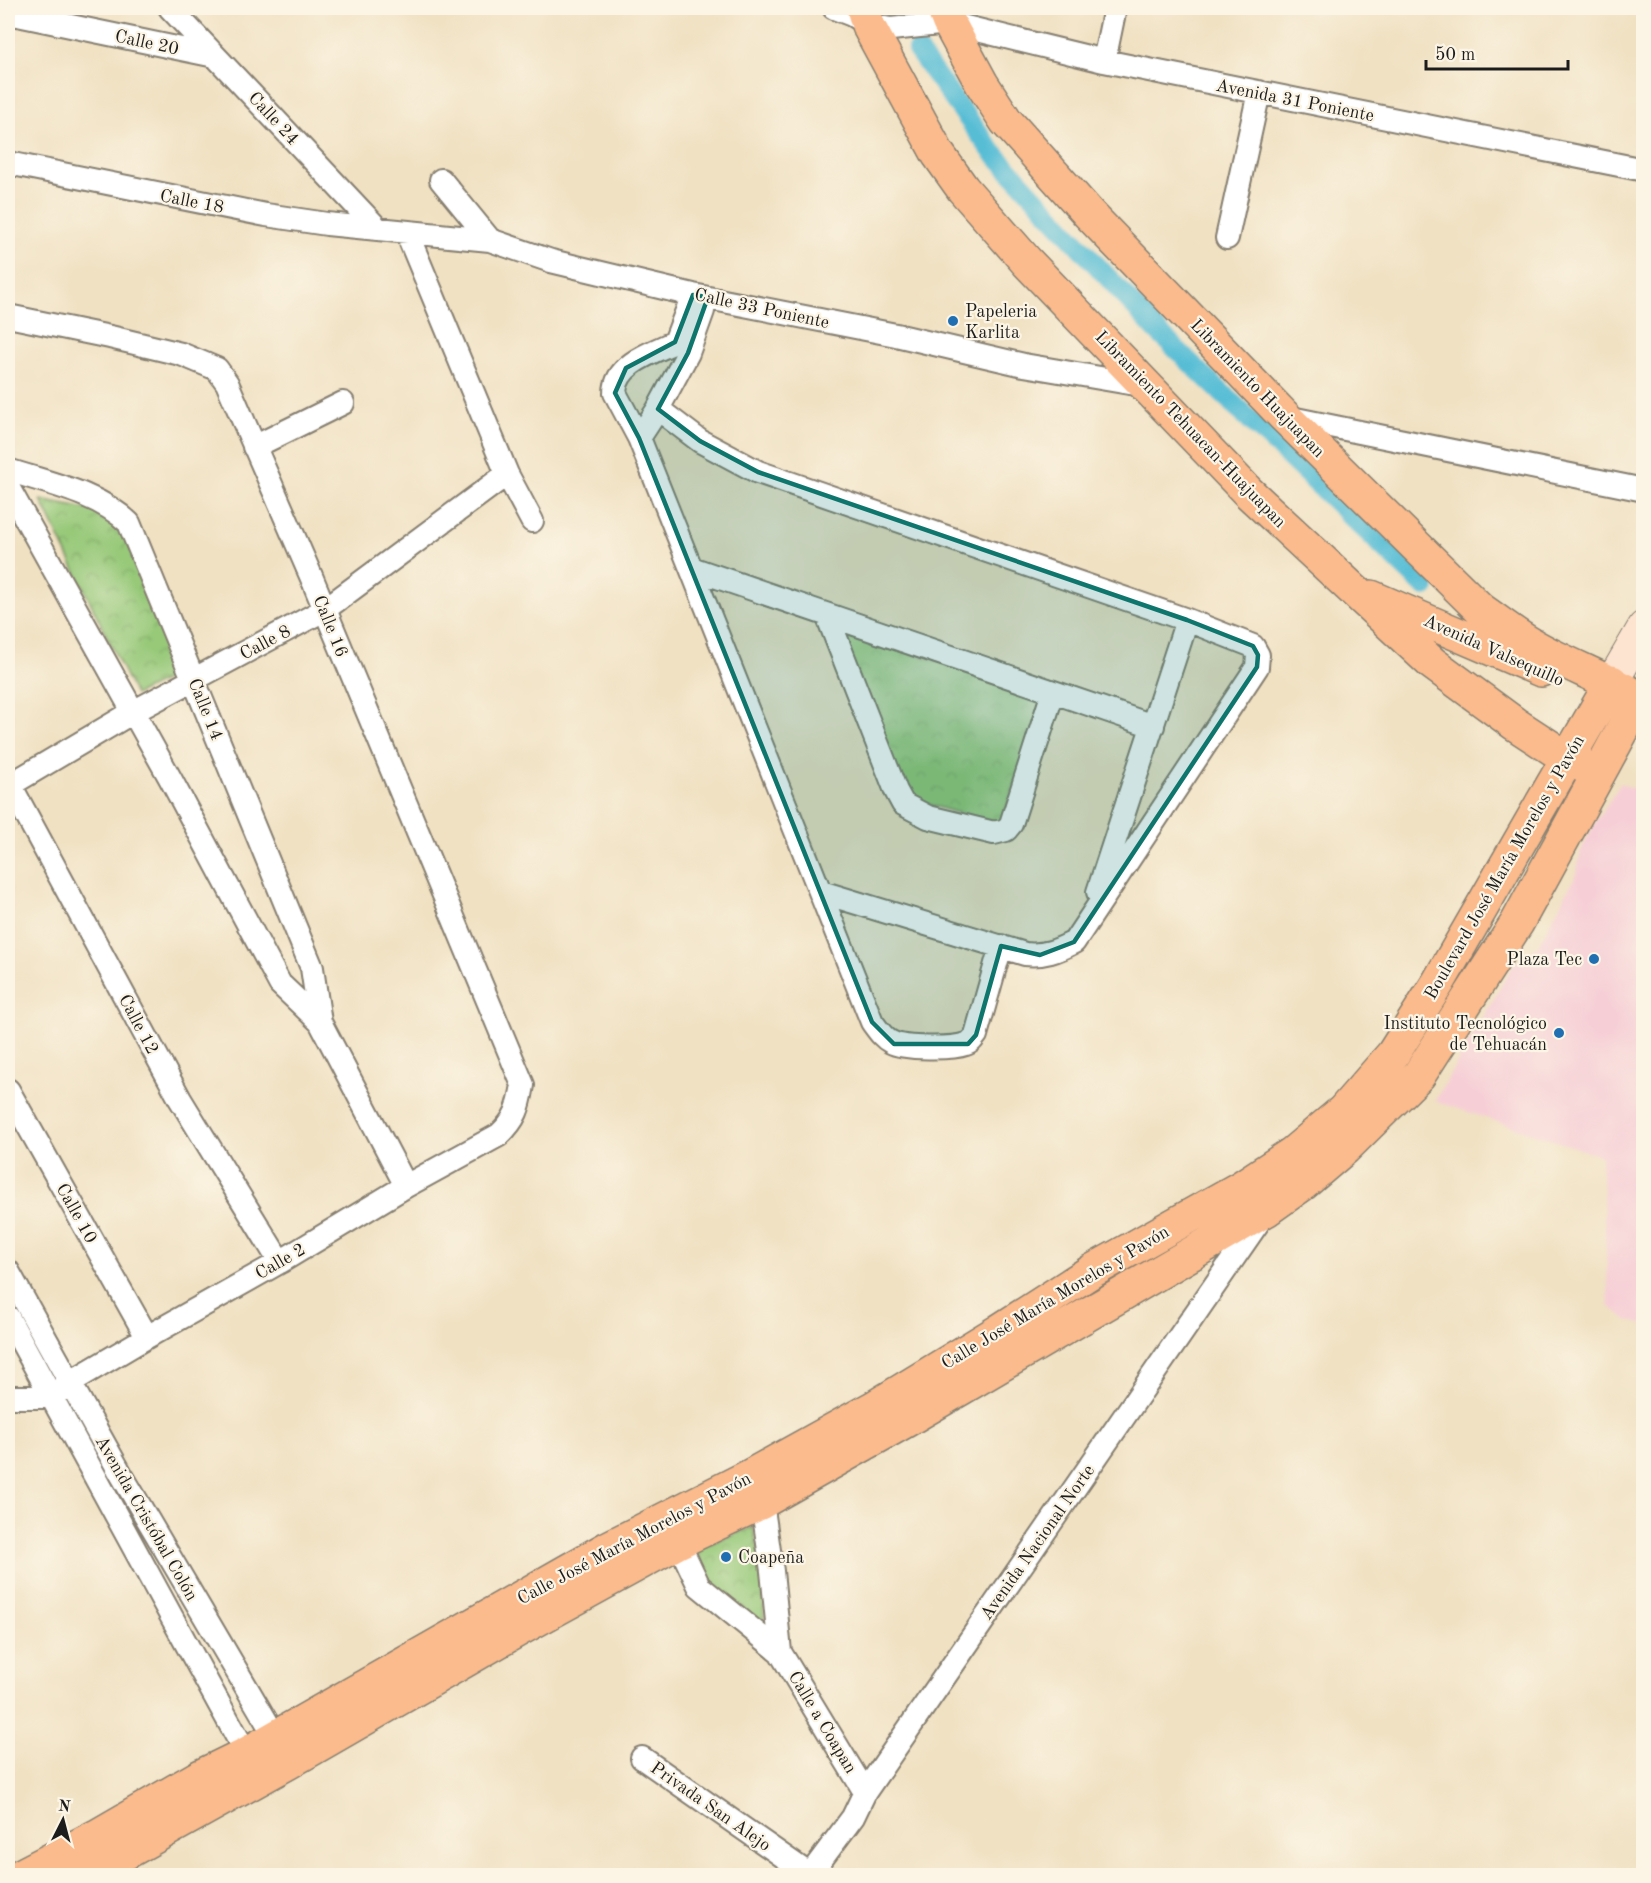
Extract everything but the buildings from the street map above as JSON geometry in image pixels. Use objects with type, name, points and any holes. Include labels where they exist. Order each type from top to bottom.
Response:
[{"type":"main road","name":"Libramiento Huajuapan","points":[[939,19],[1006,121],[1089,214],[1285,417],[1480,609],[1513,633],[1607,691]]},
{"type":"main road","name":"Libramiento Tehuacan-Huajuapan","points":[[874,20],[938,154],[963,189],[1028,262],[1248,492],[1432,663],[1515,724],[1568,758],[1600,774]]},
{"type":"main road","name":"Avenida Valsequillo","points":[[1355,590],[1460,635],[1641,704]]},
{"type":"main road","points":[[1460,635],[1480,609]]},
{"type":"main road","name":"Boulevard José María Morelos y Pavón","points":[[1240,1188],[1293,1153],[1343,1111],[1393,1054],[1438,983],[1644,627]]},
{"type":"main road","name":"Boulevard José María Morelos y Pavón","points":[[1266,1210],[1304,1183],[1345,1148],[1419,1075],[1517,924],[1641,704]]},
{"type":"main road","name":"Calle José María Morelos y Pavón","points":[[756,1489],[882,1402],[1119,1255],[1240,1188]]},
{"type":"main road","name":"Calle José María Morelos y Pavón","points":[[84,1875],[253,1766],[518,1630],[673,1530],[907,1420],[1266,1210]]},
{"type":"main road","name":"Calle José María Morelos y Pavón","points":[[20,1875],[97,1836],[199,1777],[253,1766]]},
{"type":"street","name":"Calle 24","points":[[170,8],[378,229]]},
{"type":"street","points":[[834,8],[874,20],[939,19]]},
{"type":"street","points":[[1104,61],[1115,8]]},
{"type":"street","name":"Calle 20","points":[[8,13],[215,56]]},
{"type":"street","name":"Avenida 31 Poniente","points":[[939,19],[1104,61],[1644,170]]},
{"type":"street","points":[[1227,238],[1258,92]]},
{"type":"street","name":"Calle 18","points":[[8,163],[266,215],[378,229]]},
{"type":"street","points":[[441,180],[490,240]]},
{"type":"street","name":"Calle 33 Poniente","points":[[378,229],[490,240],[551,261],[700,296],[896,335],[1024,365],[1147,386]]},
{"type":"street","points":[[407,233],[507,474],[532,521]]},
{"type":"street","points":[[639,438],[658,409],[700,296]]},
{"type":"street","name":"Calle 16","points":[[8,316],[181,354],[218,369],[227,383],[324,610],[522,1085]]},
{"type":"street","points":[[681,348],[648,354],[626,368],[615,385],[615,393],[639,438],[872,1022],[882,1036],[894,1044],[923,1047],[968,1044],[976,1035],[1001,946]]},
{"type":"street","points":[[254,447],[343,403]]},
{"type":"street","points":[[658,409],[700,441],[758,472],[1187,620],[1253,646],[1258,656],[1257,667],[1090,919],[1074,942],[1056,952],[1040,955],[1025,954],[821,892]]},
{"type":"street","points":[[1285,417],[1644,490]]},
{"type":"street","name":"Calle 14","points":[[8,470],[84,496],[119,513],[129,524],[312,968],[320,1022]]},
{"type":"street","name":"Calle 8","points":[[8,784],[133,712],[324,610],[507,474]]},
{"type":"street","name":"Calle 14","points":[[8,487],[280,984],[320,1022],[406,1186]]},
{"type":"street","points":[[691,568],[1153,726]]},
{"type":"street","points":[[827,615],[896,791],[903,804],[928,817],[994,832],[1006,830],[1011,824],[1053,692]]},
{"type":"street","points":[[1090,919],[1187,620]]},
{"type":"street","name":"Calle 12","points":[[8,784],[180,1099],[280,1262]]},
{"type":"street","name":"Calle 2","points":[[61,1390],[147,1337],[280,1262],[406,1186],[499,1135],[512,1123],[520,1104],[522,1085]]},
{"type":"street","name":"Calle 10","points":[[8,1090],[147,1337]]},
{"type":"street","name":"Avenida Nacional Norte","points":[[809,1875],[853,1817],[865,1792],[1266,1210]]},
{"type":"street","name":"Avenida Cristóbal Colón","points":[[8,1271],[61,1390],[253,1766]]},
{"type":"street","name":"Avenida Cristóbal Colón","points":[[8,1317],[121,1474],[283,1750]]},
{"type":"street","points":[[8,1397],[61,1390]]},
{"type":"street","name":"Calle a Coapan","points":[[756,1489],[772,1571],[780,1652]]},
{"type":"street","name":"Calle a Coapan","points":[[673,1530],[699,1586],[780,1652],[865,1792]]},
{"type":"street","name":"Privada San Alejo","points":[[642,1758],[809,1875]]},
{"type":"highlighted area","points":[[693,295],[708,297],[688,353],[658,409],[700,441],[758,472],[1187,620],[1253,646],[1258,655],[1257,667],[1074,942],[1040,955],[1001,946],[976,1035],[968,1044],[894,1044],[872,1022],[639,438],[615,393],[626,368],[675,342]]},
{"type":"shaded area","name":"Instituto Tecnológico de Tehuacán","points":[[1621,783],[1644,794],[1643,1325],[1628,1320],[1609,1306],[1601,1156],[1435,1101],[1514,964],[1538,946],[1576,875],[1581,851],[1595,823]]},
{"type":"green space","points":[[41,500],[116,515],[182,672],[135,695]]},
{"type":"green space","points":[[839,629],[1046,696],[1001,825],[905,798]]},
{"type":"green space","points":[[753,1527],[763,1571],[764,1625],[709,1581],[695,1549]]},
{"type":"waterway","points":[[917,50],[991,150],[1156,330],[1425,587]]},
{"type":"place","name":"Papeleria Karlita","points":[[953,321]]},
{"type":"place","name":"Plaza Tec","points":[[1594,959]]},
{"type":"place","name":"Instituto Tecnológico de Tehuacán","points":[[1559,1033]]},
{"type":"place","name":"Coapeña","points":[[726,1557]]}]
